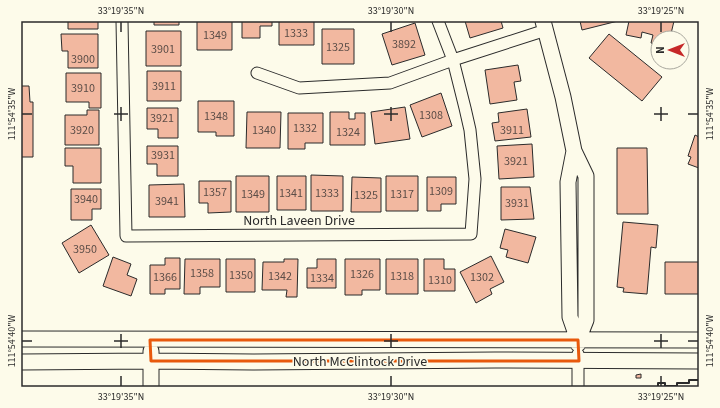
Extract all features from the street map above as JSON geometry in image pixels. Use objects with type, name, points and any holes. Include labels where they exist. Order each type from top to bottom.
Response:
[{"type":"main road","points":[[545,25],[563,97],[574,151],[586,176],[586,320],[578,350]]},
{"type":"main road","name":"North McClintock Drive","points":[[21,340],[150,340],[578,350],[699,361]]},
{"type":"main road","points":[[150,340],[151,387]]},
{"type":"main road","name":"North McClintock Drive","points":[[21,362],[254,362],[578,350],[699,340]]},
{"type":"street","name":"North Laveen Drive","points":[[122,21],[126,236],[471,234],[475,179],[470,130],[453,60]]},
{"type":"street","points":[[438,21],[453,60]]},
{"type":"street","points":[[257,73],[299,88],[390,83],[545,25]]},
{"type":"street","points":[[578,350],[578,387]]},
{"type":"highlighted area","points":[[150,340],[578,340],[579,361],[151,361]]},
{"type":"building","points":[[68,21],[98,21],[98,29],[68,29]]},
{"type":"building","points":[[154,21],[179,21],[179,25],[154,25]]},
{"type":"building","points":[[197,21],[232,21],[232,50],[197,50]]},
{"type":"building","points":[[242,21],[272,21],[272,26],[260,26],[260,38],[242,38]]},
{"type":"building","points":[[279,21],[314,21],[314,45],[279,45]]},
{"type":"building","points":[[465,21],[501,21],[503,28],[470,38]]},
{"type":"building","points":[[580,21],[618,21],[582,30]]},
{"type":"building","points":[[629,21],[674,21],[672,30],[650,30],[650,34],[642,32],[641,38],[626,35]]},
{"type":"building","points":[[415,23],[425,55],[392,65],[382,34]]},
{"type":"building","points":[[322,29],[354,29],[354,64],[322,64]]},
{"type":"building","points":[[146,31],[181,31],[181,66],[146,66]]},
{"type":"building","points":[[61,34],[98,34],[98,68],[68,68],[68,51],[62,51]]},
{"type":"building","points":[[609,34],[650,67],[650,70],[653,70],[662,77],[642,101],[589,58]]},
{"type":"building","points":[[518,65],[521,81],[514,82],[517,100],[490,104],[485,70]]},
{"type":"building","points":[[147,71],[181,71],[181,101],[147,101]]},
{"type":"building","points":[[66,73],[101,73],[101,108],[89,108],[89,102],[66,102]]},
{"type":"building","points":[[21,86],[29,86],[30,102],[33,102],[33,157],[21,157]]},
{"type":"building","points":[[441,93],[452,126],[422,137],[410,105]]},
{"type":"building","points":[[198,101],[234,101],[234,136],[216,136],[216,132],[198,132]]},
{"type":"building","points":[[405,107],[410,139],[375,144],[371,112]]},
{"type":"building","points":[[147,108],[178,108],[178,138],[158,138],[158,129],[147,129]]},
{"type":"building","points":[[527,109],[531,137],[495,141],[492,123],[499,122],[498,113]]},
{"type":"building","points":[[87,110],[99,110],[99,145],[65,145],[65,115],[87,115]]},
{"type":"building","points":[[247,112],[281,112],[280,148],[246,148]]},
{"type":"building","points":[[330,112],[349,112],[349,119],[355,119],[355,113],[365,113],[365,145],[330,145]]},
{"type":"building","points":[[288,113],[323,113],[323,143],[305,143],[305,149],[288,149]]},
{"type":"building","points":[[695,135],[699,137],[699,168],[688,164],[691,157],[688,156]]},
{"type":"building","points":[[532,144],[534,177],[499,179],[497,146]]},
{"type":"building","points":[[147,146],[178,146],[178,176],[157,176],[157,164],[147,164]]},
{"type":"building","points":[[65,148],[101,148],[101,183],[73,183],[73,166],[65,166]]},
{"type":"building","points":[[617,148],[647,148],[648,214],[617,214]]},
{"type":"building","points":[[311,175],[343,176],[343,211],[311,211]]},
{"type":"building","points":[[236,176],[269,176],[269,212],[236,212]]},
{"type":"building","points":[[277,176],[306,176],[306,210],[277,210]]},
{"type":"building","points":[[386,176],[418,176],[418,211],[386,211]]},
{"type":"building","points":[[352,177],[381,178],[381,212],[351,212]]},
{"type":"building","points":[[427,177],[456,177],[456,204],[441,204],[441,211],[427,211]]},
{"type":"building","points":[[199,181],[231,181],[231,212],[208,213],[208,203],[199,203]]},
{"type":"building","points":[[184,184],[185,217],[149,217],[149,185]]},
{"type":"building","points":[[501,187],[530,187],[534,219],[501,220]]},
{"type":"building","points":[[71,189],[101,189],[101,209],[92,209],[92,220],[71,220]]},
{"type":"building","points":[[623,222],[658,225],[656,248],[651,247],[647,294],[623,292],[624,288],[617,287]]},
{"type":"building","points":[[91,225],[109,255],[79,273],[62,243]]},
{"type":"building","points":[[505,229],[536,237],[528,263],[506,257],[508,250],[500,248]]},
{"type":"building","points":[[491,256],[504,282],[490,289],[492,294],[476,303],[460,272]]},
{"type":"building","points":[[113,257],[131,264],[127,275],[137,279],[131,296],[103,286]]},
{"type":"building","points":[[165,258],[180,258],[180,289],[165,289],[165,294],[150,294],[150,265],[165,265]]},
{"type":"building","points":[[185,259],[220,259],[220,287],[200,287],[200,294],[184,294]]},
{"type":"building","points":[[226,259],[255,259],[255,292],[226,292]]},
{"type":"building","points":[[284,259],[298,259],[297,297],[286,297],[287,290],[262,290],[263,262],[284,262]]},
{"type":"building","points":[[317,259],[336,259],[336,288],[307,288],[307,268],[317,268]]},
{"type":"building","points":[[345,259],[380,259],[380,290],[362,290],[362,295],[345,295]]},
{"type":"building","points":[[386,259],[418,259],[418,294],[386,294]]},
{"type":"building","points":[[424,259],[444,259],[444,269],[455,269],[455,291],[424,291]]},
{"type":"building","points":[[665,262],[699,262],[699,294],[665,294]]},
{"type":"building","points":[[641,374],[641,378],[636,378],[636,375]]},
{"type":"wall","points":[[658,387],[658,383],[665,383],[665,386],[677,386],[677,383],[689,383],[689,380],[699,380]]}]
